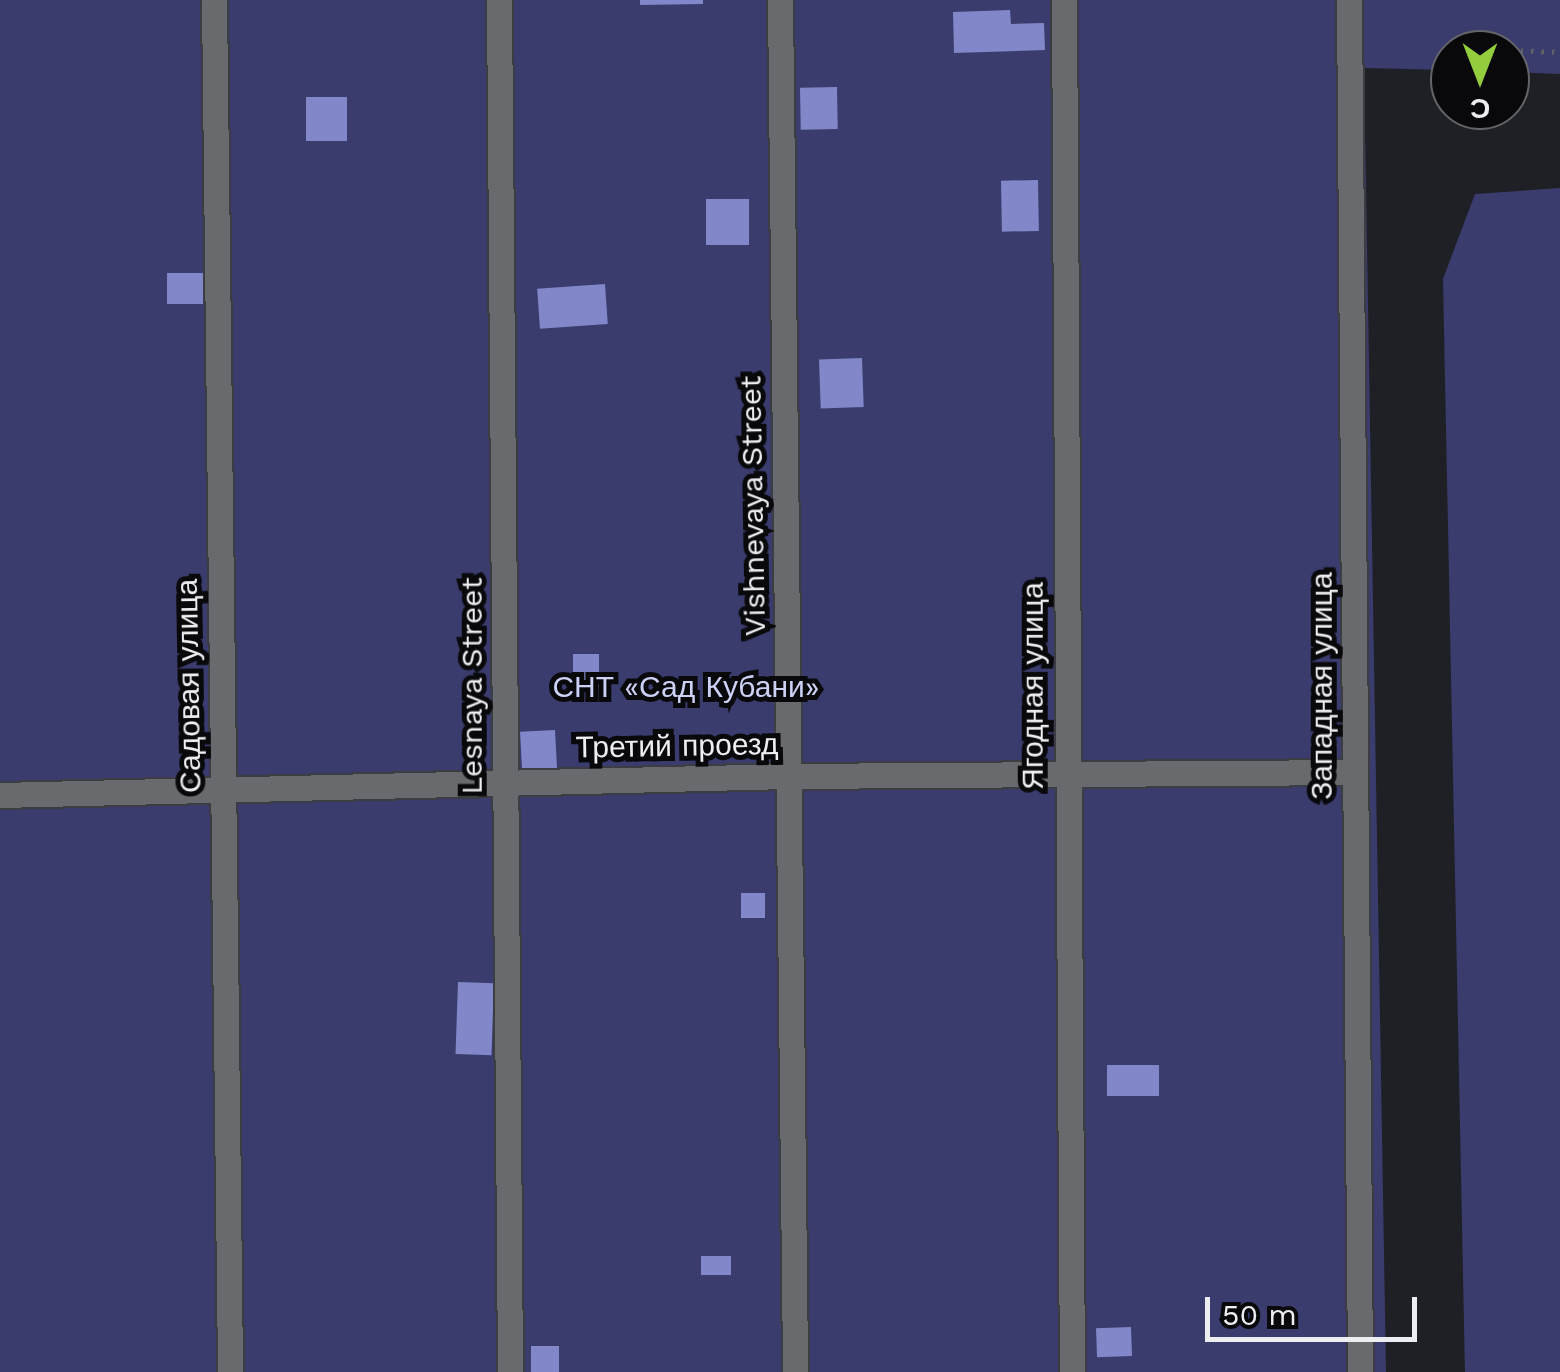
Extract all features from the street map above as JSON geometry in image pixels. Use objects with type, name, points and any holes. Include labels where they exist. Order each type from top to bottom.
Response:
[{"type":"street","name":"Садовая улица","points":[[214,0],[230,1372]]},
{"type":"street","name":"Lesnaya Street","points":[[500,0],[510,1372]]},
{"type":"street","name":"Vishnevaya Street","points":[[780,0],[795,1372]]},
{"type":"street","name":"Ягодная улица","points":[[1064,0],[1065,776],[1072,1372]]},
{"type":"street","name":"Западная улица","points":[[1350,0],[1360,1372]]},
{"type":"street","name":"Третий проезд","points":[[0,794],[788,776],[1355,772]]},
{"type":"path","points":[[1530,51],[1560,52]]},
{"type":"green space","name":"СНТ «Сад Кубани»","points":[[0,0],[1560,0],[1560,74],[1530,73],[1530,30],[1430,30],[1430,70],[1364,68],[1386,1372],[0,1372]]},
{"type":"green space","points":[[1560,188],[1560,1372],[1465,1372],[1443,279],[1475,194]]},
{"type":"building","points":[[640,0],[703,0],[703,4],[640,5]]},
{"type":"building","points":[[1010,10],[1011,24],[1044,23],[1045,50],[954,53],[953,12]]},
{"type":"building","points":[[837,87],[838,129],[801,130],[800,88]]},
{"type":"building","points":[[306,97],[347,97],[347,141],[306,141]]},
{"type":"building","points":[[1038,180],[1039,231],[1002,232],[1001,181]]},
{"type":"building","points":[[706,199],[749,199],[749,245],[706,245]]},
{"type":"building","points":[[167,273],[203,273],[203,304],[167,304]]},
{"type":"building","points":[[605,284],[608,324],[540,329],[537,289]]},
{"type":"building","points":[[862,358],[864,407],[821,408],[819,360]]},
{"type":"building","points":[[573,654],[599,654],[599,687],[573,687]]},
{"type":"building","points":[[555,730],[557,768],[522,770],[520,732]]},
{"type":"building","points":[[741,893],[765,893],[765,918],[741,918]]},
{"type":"building","points":[[458,982],[494,983],[491,1055],[455,1054]]},
{"type":"building","points":[[1107,1065],[1159,1065],[1159,1096],[1107,1096]]},
{"type":"building","points":[[701,1256],[731,1256],[731,1275],[701,1275]]},
{"type":"building","points":[[1131,1327],[1132,1356],[1097,1357],[1096,1328]]},
{"type":"building","points":[[531,1346],[559,1346],[559,1372],[531,1372]]}]
